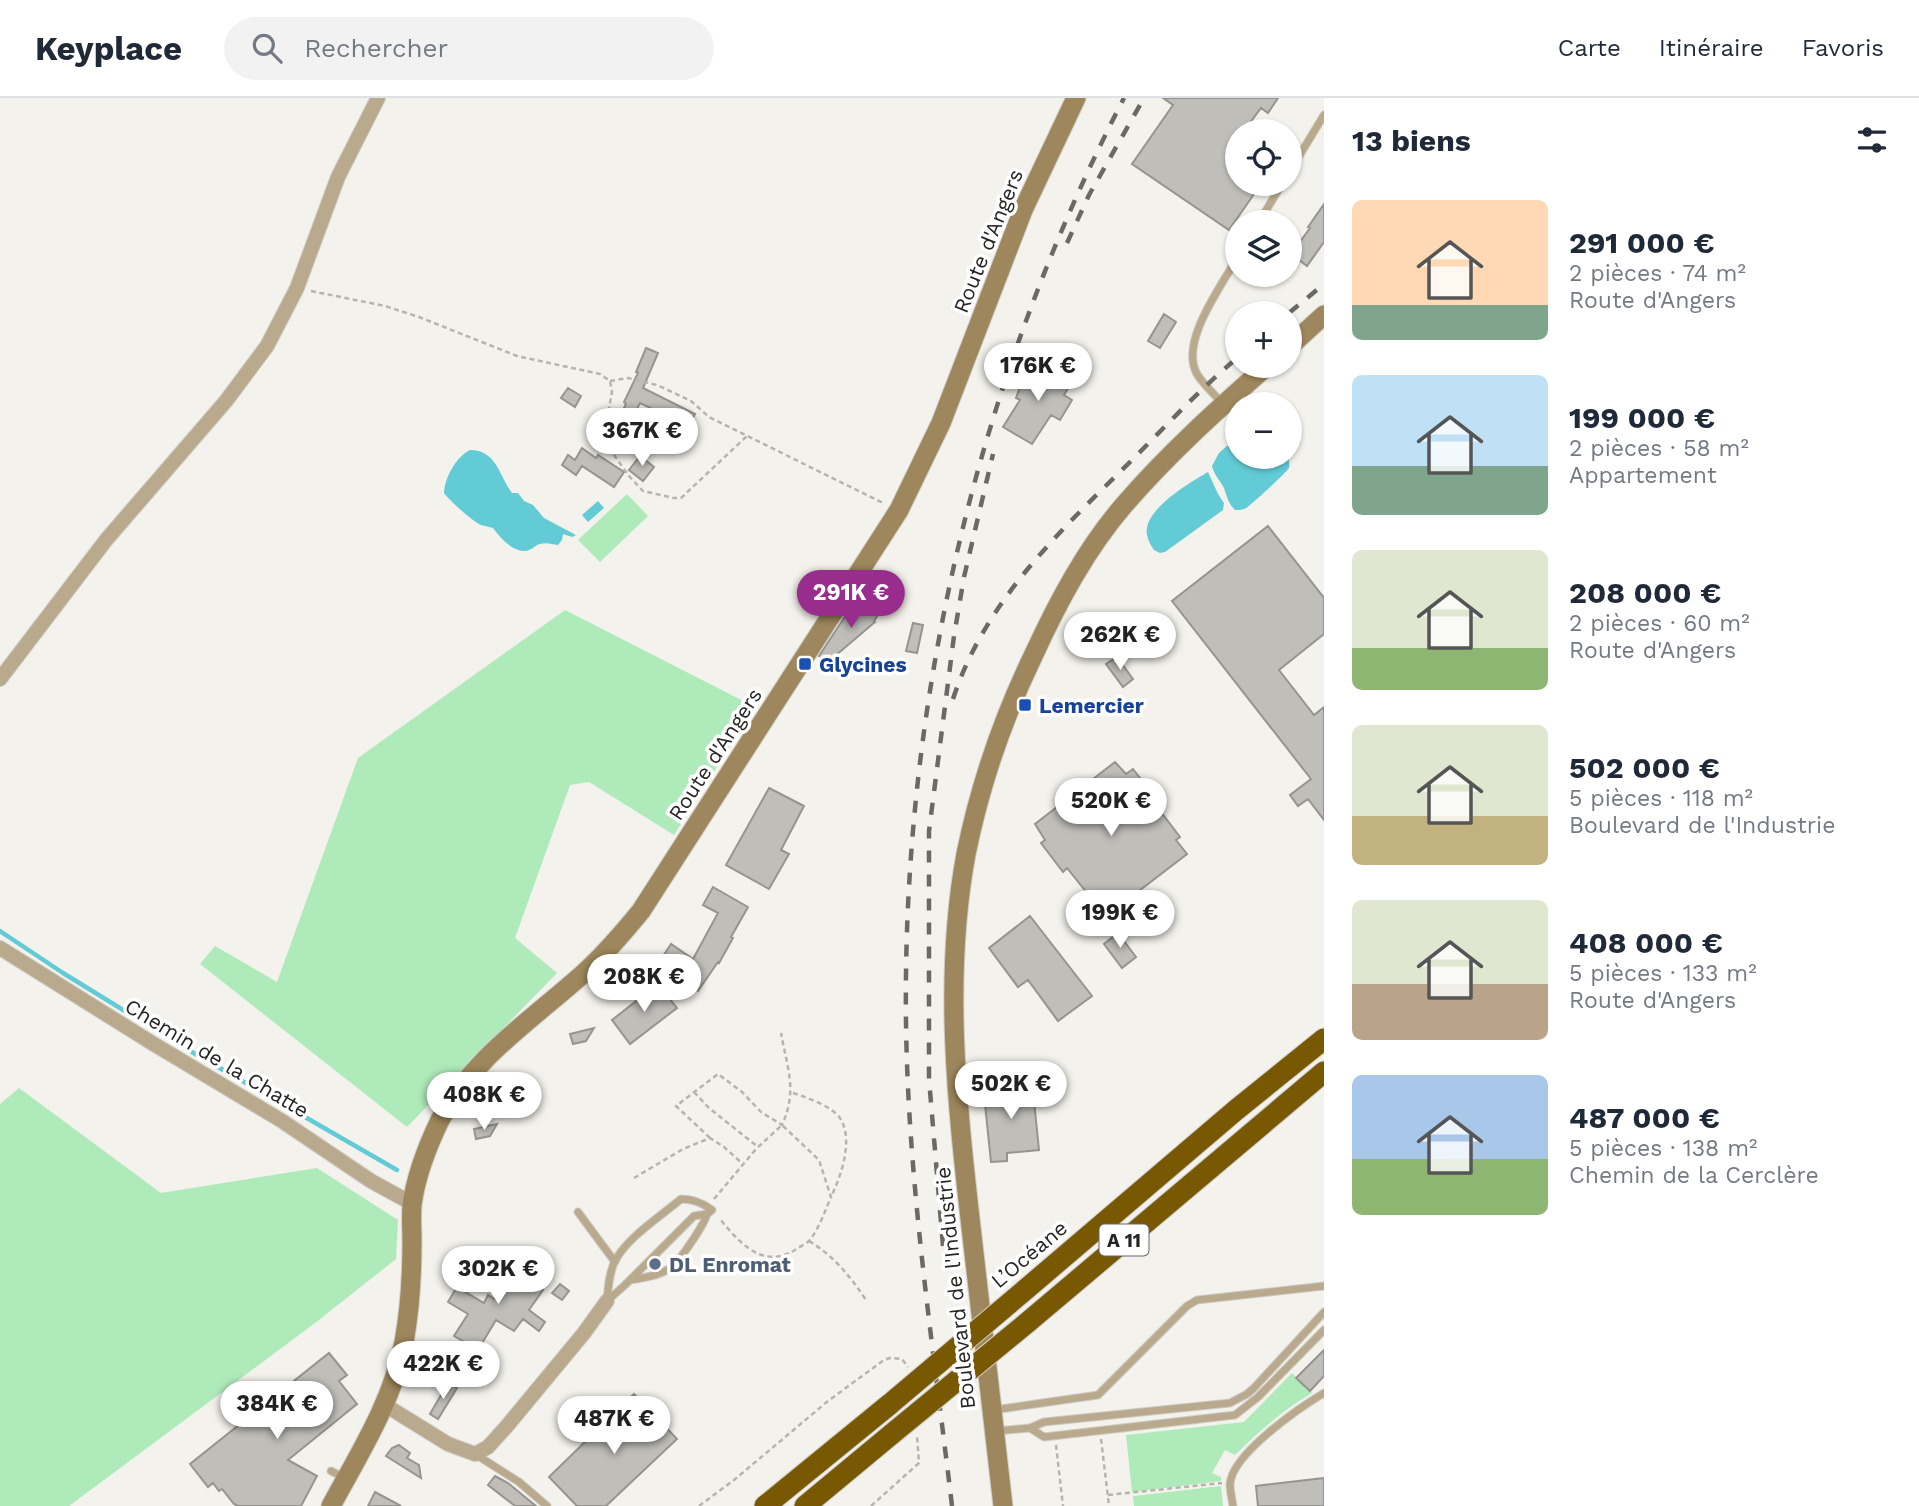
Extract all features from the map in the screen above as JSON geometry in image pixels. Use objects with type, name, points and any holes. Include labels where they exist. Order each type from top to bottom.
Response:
[{"type":"highway","name":"L’Océane","points":[[765,1506],[1324,1039]]},
{"type":"highway","name":"A 11","points":[[806,1506],[1324,1072]]},
{"type":"street","points":[[0,679],[106,540],[226,401],[267,346],[297,288],[338,177],[378,98]]},
{"type":"street","name":"Route d'Angers","points":[[331,1506],[338,1475],[385,1403],[404,1345],[411,1291],[412,1204],[424,1158],[442,1118],[469,1078],[516,1030],[586,972],[641,911],[899,510],[941,423],[1023,211],[1076,98]]},
{"type":"street","points":[[1302,335],[1324,315]]},
{"type":"street","name":"Boulevard de l'Industrie","points":[[1003,1506],[964,1160],[954,1020],[957,927],[966,856],[977,804],[1023,676],[1072,580],[1097,541],[1123,506],[1187,438],[1253,378]]},
{"type":"street","name":"Chemin de la Chatte","points":[[0,948],[282,1121],[371,1181],[412,1204]]},
{"type":"street","points":[[385,1403],[448,1444],[475,1454],[495,1440],[584,1333],[607,1301]]},
{"type":"lane","points":[[1302,152],[1324,116]]},
{"type":"lane","points":[[1223,404],[1198,375],[1193,363],[1193,345],[1198,326],[1225,279]]},
{"type":"lane","points":[[607,1301],[615,1262],[631,1241],[681,1199],[689,1199],[709,1210]]},
{"type":"lane","points":[[607,1301],[694,1216],[709,1210]]},
{"type":"lane","points":[[630,1280],[657,1275],[671,1268],[703,1226],[709,1210]]},
{"type":"lane","points":[[578,1212],[615,1262]]},
{"type":"lane","points":[[992,1410],[1098,1395],[1187,1306],[1197,1300],[1324,1286]]},
{"type":"lane","points":[[994,1431],[1030,1428],[1044,1422],[1230,1403],[1253,1389],[1324,1312]]},
{"type":"lane","points":[[1030,1428],[1044,1437],[1235,1415],[1258,1397],[1324,1330]]},
{"type":"lane","points":[[1233,1506],[1230,1482],[1238,1463],[1291,1414],[1324,1393]]},
{"type":"lane","points":[[475,1454],[520,1482],[547,1506]]},
{"type":"path","points":[[297,288],[386,306],[517,356],[600,374],[610,381],[628,378],[657,385],[691,401],[709,417],[899,510]]},
{"type":"path","points":[[610,381],[612,392],[604,436],[614,455],[643,491],[681,498],[747,436]]},
{"type":"path","points":[[781,1033],[792,1088],[782,1125],[758,1147],[709,1210],[753,1252],[770,1258],[789,1254],[808,1241],[841,1178],[847,1138],[840,1118],[826,1107],[791,1093]]},
{"type":"path","points":[[744,1165],[710,1138],[676,1105],[718,1074],[742,1091],[761,1112],[782,1125],[819,1160],[831,1197]]},
{"type":"path","points":[[694,1092],[709,1108],[758,1147]]},
{"type":"path","points":[[634,1178],[683,1149],[710,1138]]},
{"type":"path","points":[[808,1241],[822,1249],[848,1273],[866,1300]]},
{"type":"path","points":[[1101,1440],[1109,1506]]},
{"type":"path","points":[[1056,1444],[1063,1506]]},
{"type":"path","points":[[1108,1495],[1230,1482]]},
{"type":"green space","points":[[627,494],[648,516],[600,562],[578,540]]},
{"type":"green space","points":[[565,610],[755,707],[674,835],[589,782],[570,785],[515,938],[557,973],[407,1127],[200,964],[215,946],[277,982],[358,758]]},
{"type":"green space","points":[[19,1088],[161,1193],[317,1168],[398,1220],[396,1259],[315,1323],[69,1506],[0,1506],[0,1104]]},
{"type":"green space","points":[[1292,1373],[1312,1393],[1271,1422],[1235,1455],[1225,1450],[1212,1473],[1221,1477],[1221,1481],[1132,1492],[1126,1435],[1244,1422]]},
{"type":"green space","points":[[1221,1486],[1223,1506],[1134,1506],[1133,1496]]},
{"type":"water","points":[[1225,448],[1225,469],[1288,469],[1249,506],[1235,510],[1212,466]]},
{"type":"water","points":[[470,450],[479,451],[492,459],[512,493],[518,493],[544,518],[576,535],[572,537],[563,534],[558,545],[542,543],[527,551],[520,550],[506,543],[493,528],[481,525],[467,515],[444,493],[452,468],[460,457]]},
{"type":"water","points":[[1208,472],[1224,503],[1223,510],[1165,552],[1154,550],[1147,535],[1147,526],[1152,516],[1169,498]]},
{"type":"water","points":[[598,501],[604,508],[588,522],[582,515]]},
{"type":"building","points":[[1163,98],[1278,98],[1268,113],[1261,108],[1253,119],[1225,119],[1225,196],[1253,196],[1243,210],[1225,210],[1225,227],[1132,164],[1173,105]]},
{"type":"building","points":[[1324,204],[1324,242],[1307,266],[1302,262],[1302,239],[1310,228],[1308,227]]},
{"type":"building","points":[[1164,314],[1176,322],[1160,348],[1148,341]]},
{"type":"building","points":[[646,348],[658,353],[643,388],[695,414],[689,426],[640,403],[635,413],[624,408]]},
{"type":"building","points":[[1030,360],[1070,385],[1064,395],[1072,400],[1060,420],[1051,415],[1032,444],[1003,427],[1020,400],[1016,398]]},
{"type":"building","points":[[568,388],[581,396],[575,407],[561,398]]},
{"type":"building","points":[[582,448],[624,472],[614,487],[582,466],[576,475],[562,465],[568,455],[575,460]]},
{"type":"building","points":[[640,456],[654,467],[643,481],[629,470]]},
{"type":"building","points":[[1268,526],[1324,598],[1324,634],[1279,670],[1314,715],[1324,707],[1324,820],[1308,799],[1298,806],[1290,795],[1311,779],[1172,601]]},
{"type":"building","points":[[875,599],[884,606],[875,622],[828,662],[819,656],[852,606],[865,615]]},
{"type":"building","points":[[913,623],[923,625],[917,653],[906,651]]},
{"type":"building","points":[[1117,657],[1133,679],[1123,687],[1106,664]]},
{"type":"building","points":[[1115,762],[1126,774],[1133,769],[1155,797],[1152,800],[1180,837],[1176,840],[1187,854],[1105,917],[1094,902],[1088,907],[1081,897],[1087,893],[1067,868],[1063,872],[1041,843],[1045,840],[1035,824]]},
{"type":"building","points":[[769,788],[804,806],[781,850],[789,854],[769,889],[726,865]]},
{"type":"building","points":[[713,887],[748,907],[719,963],[698,991],[660,966],[660,961],[671,944],[693,959],[718,913],[703,905]]},
{"type":"building","points":[[1030,916],[1092,996],[1058,1021],[1028,980],[1018,987],[989,948]]},
{"type":"building","points":[[1118,933],[1136,957],[1122,968],[1104,944]]},
{"type":"building","points":[[658,984],[677,1008],[630,1044],[612,1020]]},
{"type":"building","points":[[594,1028],[586,1041],[573,1044],[570,1034]]},
{"type":"building","points":[[1023,1081],[1024,1092],[1033,1091],[1039,1150],[1007,1153],[1007,1161],[991,1162],[984,1095],[994,1094],[993,1084]]},
{"type":"building","points":[[521,1090],[524,1100],[512,1105],[498,1098]]},
{"type":"building","points":[[497,1124],[490,1136],[476,1139],[474,1129]]},
{"type":"building","points":[[499,1258],[516,1269],[518,1265],[528,1272],[525,1276],[543,1290],[529,1310],[545,1322],[539,1331],[523,1319],[514,1331],[496,1320],[478,1350],[454,1336],[468,1314],[448,1302],[457,1287],[484,1303],[488,1295],[494,1299],[507,1281],[491,1270]]},
{"type":"building","points":[[560,1284],[569,1291],[562,1300],[552,1293]]},
{"type":"building","points":[[1324,1350],[1324,1376],[1310,1391],[1296,1378]]},
{"type":"building","points":[[329,1353],[347,1375],[339,1381],[357,1404],[288,1460],[317,1476],[301,1506],[238,1506],[213,1483],[208,1487],[190,1464]]},
{"type":"building","points":[[448,1383],[457,1388],[438,1419],[430,1414]]},
{"type":"building","points":[[634,1394],[677,1439],[606,1506],[577,1506],[549,1477]]},
{"type":"building","points":[[399,1445],[410,1453],[407,1458],[419,1465],[421,1478],[386,1456],[392,1448]]},
{"type":"building","points":[[495,1476],[536,1506],[515,1506],[488,1485]]},
{"type":"building","points":[[1324,1478],[1324,1506],[1258,1506],[1256,1486]]},
{"type":"building","points":[[375,1492],[401,1506],[368,1506]]},
{"type":"waterway","points":[[0,931],[185,1048],[397,1170]]},
{"type":"railway","points":[[952,1506],[916,1204],[908,1083],[908,902],[918,783],[934,664],[958,546],[989,431],[1027,317],[1072,206],[1124,98]]},
{"type":"railway","points":[[1067,243],[1089,195],[1144,98]]},
{"type":"railway","points":[[1302,302],[1324,284]]},
{"type":"railway","points":[[953,699],[984,630],[1027,570],[1077,515],[1225,369]]},
{"type":"railway","points":[[943,1246],[929,1079],[929,831],[964,577],[993,454]]},
{"type":"place","name":"Glycines","points":[[805,664]]},
{"type":"place","name":"Lemercier","points":[[1025,705]]},
{"type":"place","name":"DL Enromat","points":[[655,1264]]}]
